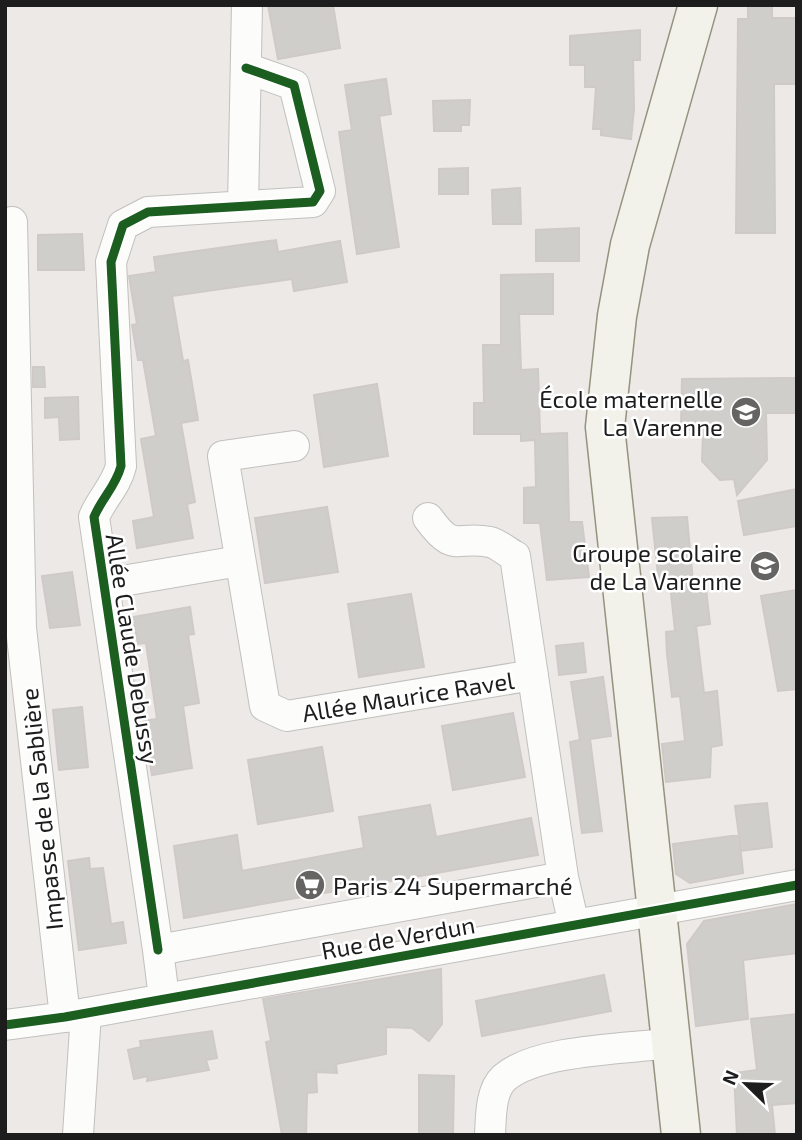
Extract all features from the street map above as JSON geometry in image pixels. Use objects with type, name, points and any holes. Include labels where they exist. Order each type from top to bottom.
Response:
[{"type":"main road","points":[[681,1135],[605,427],[617,316],[630,245],[698,5]]},
{"type":"street","points":[[243,206],[247,5]]},
{"type":"street","name":"Allée Claude Debussy","points":[[158,950],[94,517],[102,497],[117,482],[121,466],[111,262],[123,225],[148,212],[313,202],[320,191],[294,85],[246,68]]},
{"type":"street","name":"Impasse de la Sablière","points":[[12,222],[21,628],[76,1015],[78,1135]]},
{"type":"street","name":"Allée Maurice Ravel","points":[[294,446],[223,456],[265,706],[287,716],[533,675]]},
{"type":"street","name":"Allée Maurice Ravel","points":[[428,518],[442,537],[455,542],[491,542],[515,556],[563,877]]},
{"type":"street","points":[[105,584],[239,561]]},
{"type":"street","points":[[563,877],[574,925]]},
{"type":"street","name":"Rue de Verdun","points":[[158,950],[563,877]]},
{"type":"street","name":"Rue de Verdun","points":[[5,1025],[76,1015],[797,884]]},
{"type":"street","points":[[158,950],[164,998]]},
{"type":"street","points":[[490,1135],[491,1106],[503,1079],[544,1058],[672,1043]]},
{"type":"building","points":[[268,5],[333,5],[340,48],[278,59]]},
{"type":"building","points":[[748,5],[772,5],[772,18],[797,18],[797,84],[774,84],[775,233],[736,233],[738,19],[748,19]]},
{"type":"building","points":[[640,30],[640,60],[633,60],[634,109],[631,139],[601,135],[601,129],[593,129],[596,87],[585,87],[585,65],[570,65],[570,36]]},
{"type":"building","points":[[386,79],[391,114],[379,116],[399,247],[357,254],[339,132],[352,130],[345,85]]},
{"type":"building","points":[[470,100],[469,125],[461,125],[461,131],[434,131],[433,101]]},
{"type":"building","points":[[468,168],[468,194],[439,194],[439,169]]},
{"type":"building","points":[[520,188],[521,224],[493,224],[492,190]]},
{"type":"building","points":[[579,228],[579,261],[536,261],[536,230]]},
{"type":"building","points":[[82,234],[84,270],[38,270],[38,235]]},
{"type":"building","points":[[276,240],[278,252],[340,241],[347,282],[294,291],[292,279],[172,296],[183,361],[188,360],[198,420],[181,423],[195,502],[187,504],[193,538],[137,548],[133,521],[154,517],[141,439],[156,436],[143,360],[138,360],[132,325],[137,324],[129,276],[156,272],[154,257]]},
{"type":"building","points":[[553,274],[553,314],[519,314],[521,370],[538,369],[540,434],[567,433],[569,522],[582,522],[589,577],[547,580],[540,523],[524,523],[524,488],[536,487],[535,440],[521,441],[521,434],[474,434],[474,403],[484,403],[483,345],[501,345],[501,275]]},
{"type":"building","points":[[33,367],[44,367],[45,387],[33,387]]},
{"type":"building","points":[[797,378],[797,413],[766,413],[767,460],[737,495],[734,479],[720,480],[702,461],[703,434],[681,426],[682,379]]},
{"type":"building","points":[[377,384],[388,456],[324,467],[314,395]]},
{"type":"building","points":[[78,397],[79,439],[60,440],[59,417],[45,418],[45,398]]},
{"type":"building","points":[[797,489],[797,526],[744,535],[738,501]]},
{"type":"building","points":[[327,507],[338,572],[265,583],[255,518]]},
{"type":"building","points":[[687,517],[693,582],[705,580],[710,624],[696,626],[704,693],[717,691],[722,745],[711,747],[710,777],[666,782],[662,744],[685,741],[680,696],[672,697],[667,654],[666,632],[675,631],[670,584],[659,585],[652,518]]},
{"type":"building","points":[[72,572],[80,625],[50,628],[42,576]]},
{"type":"building","points":[[797,590],[797,689],[778,691],[761,596]]},
{"type":"building","points":[[411,594],[424,667],[359,677],[348,604]]},
{"type":"building","points":[[190,607],[194,634],[188,635],[199,703],[183,706],[192,768],[152,775],[143,721],[157,719],[146,643],[138,644],[133,617]]},
{"type":"building","points":[[583,643],[586,672],[559,675],[556,646]]},
{"type":"building","points":[[603,677],[611,736],[590,739],[602,831],[582,833],[570,742],[580,740],[571,682]]},
{"type":"building","points":[[82,707],[88,767],[59,770],[53,710]]},
{"type":"building","points":[[513,713],[525,777],[453,790],[442,726]]},
{"type":"building","points":[[322,747],[333,811],[258,824],[248,760]]},
{"type":"building","points":[[767,803],[772,847],[741,851],[735,806]]},
{"type":"building","points":[[430,805],[436,837],[531,818],[538,855],[184,918],[174,846],[237,835],[242,871],[364,848],[359,817]]},
{"type":"building","points":[[739,835],[743,873],[690,883],[676,874],[673,844]]},
{"type":"building","points":[[89,858],[90,869],[103,868],[111,924],[123,922],[126,943],[79,950],[68,861]]},
{"type":"building","points":[[797,904],[797,953],[743,960],[748,1019],[696,1026],[687,944],[704,921]]},
{"type":"building","points":[[441,969],[442,1024],[429,1041],[412,1028],[386,1027],[386,1054],[336,1064],[337,1073],[316,1072],[317,1092],[307,1093],[306,1135],[282,1135],[266,1042],[271,1041],[263,999]]},
{"type":"building","points":[[604,975],[611,1011],[482,1036],[476,1001]]},
{"type":"building","points":[[797,1014],[797,1103],[772,1105],[775,1135],[737,1135],[734,1073],[757,1070],[751,1019]]},
{"type":"building","points":[[212,1031],[217,1058],[206,1060],[209,1070],[147,1081],[148,1076],[134,1079],[128,1050],[141,1047],[140,1041]]},
{"type":"building","points":[[419,1075],[454,1076],[453,1135],[419,1135]]},
{"type":"cycle path","points":[[158,950],[94,517],[116,480],[121,466],[111,262],[123,225],[148,212],[313,202],[320,191],[294,85],[246,68]]},
{"type":"cycle path","points":[[5,1025],[65,1017],[797,885]]},
{"type":"place","name":"École maternelle La Varenne","points":[[746,412]]},
{"type":"place","name":"Groupe scolaire de La Varenne","points":[[765,566]]},
{"type":"place","name":"Paris 24 Supermarché","points":[[310,885]]}]
